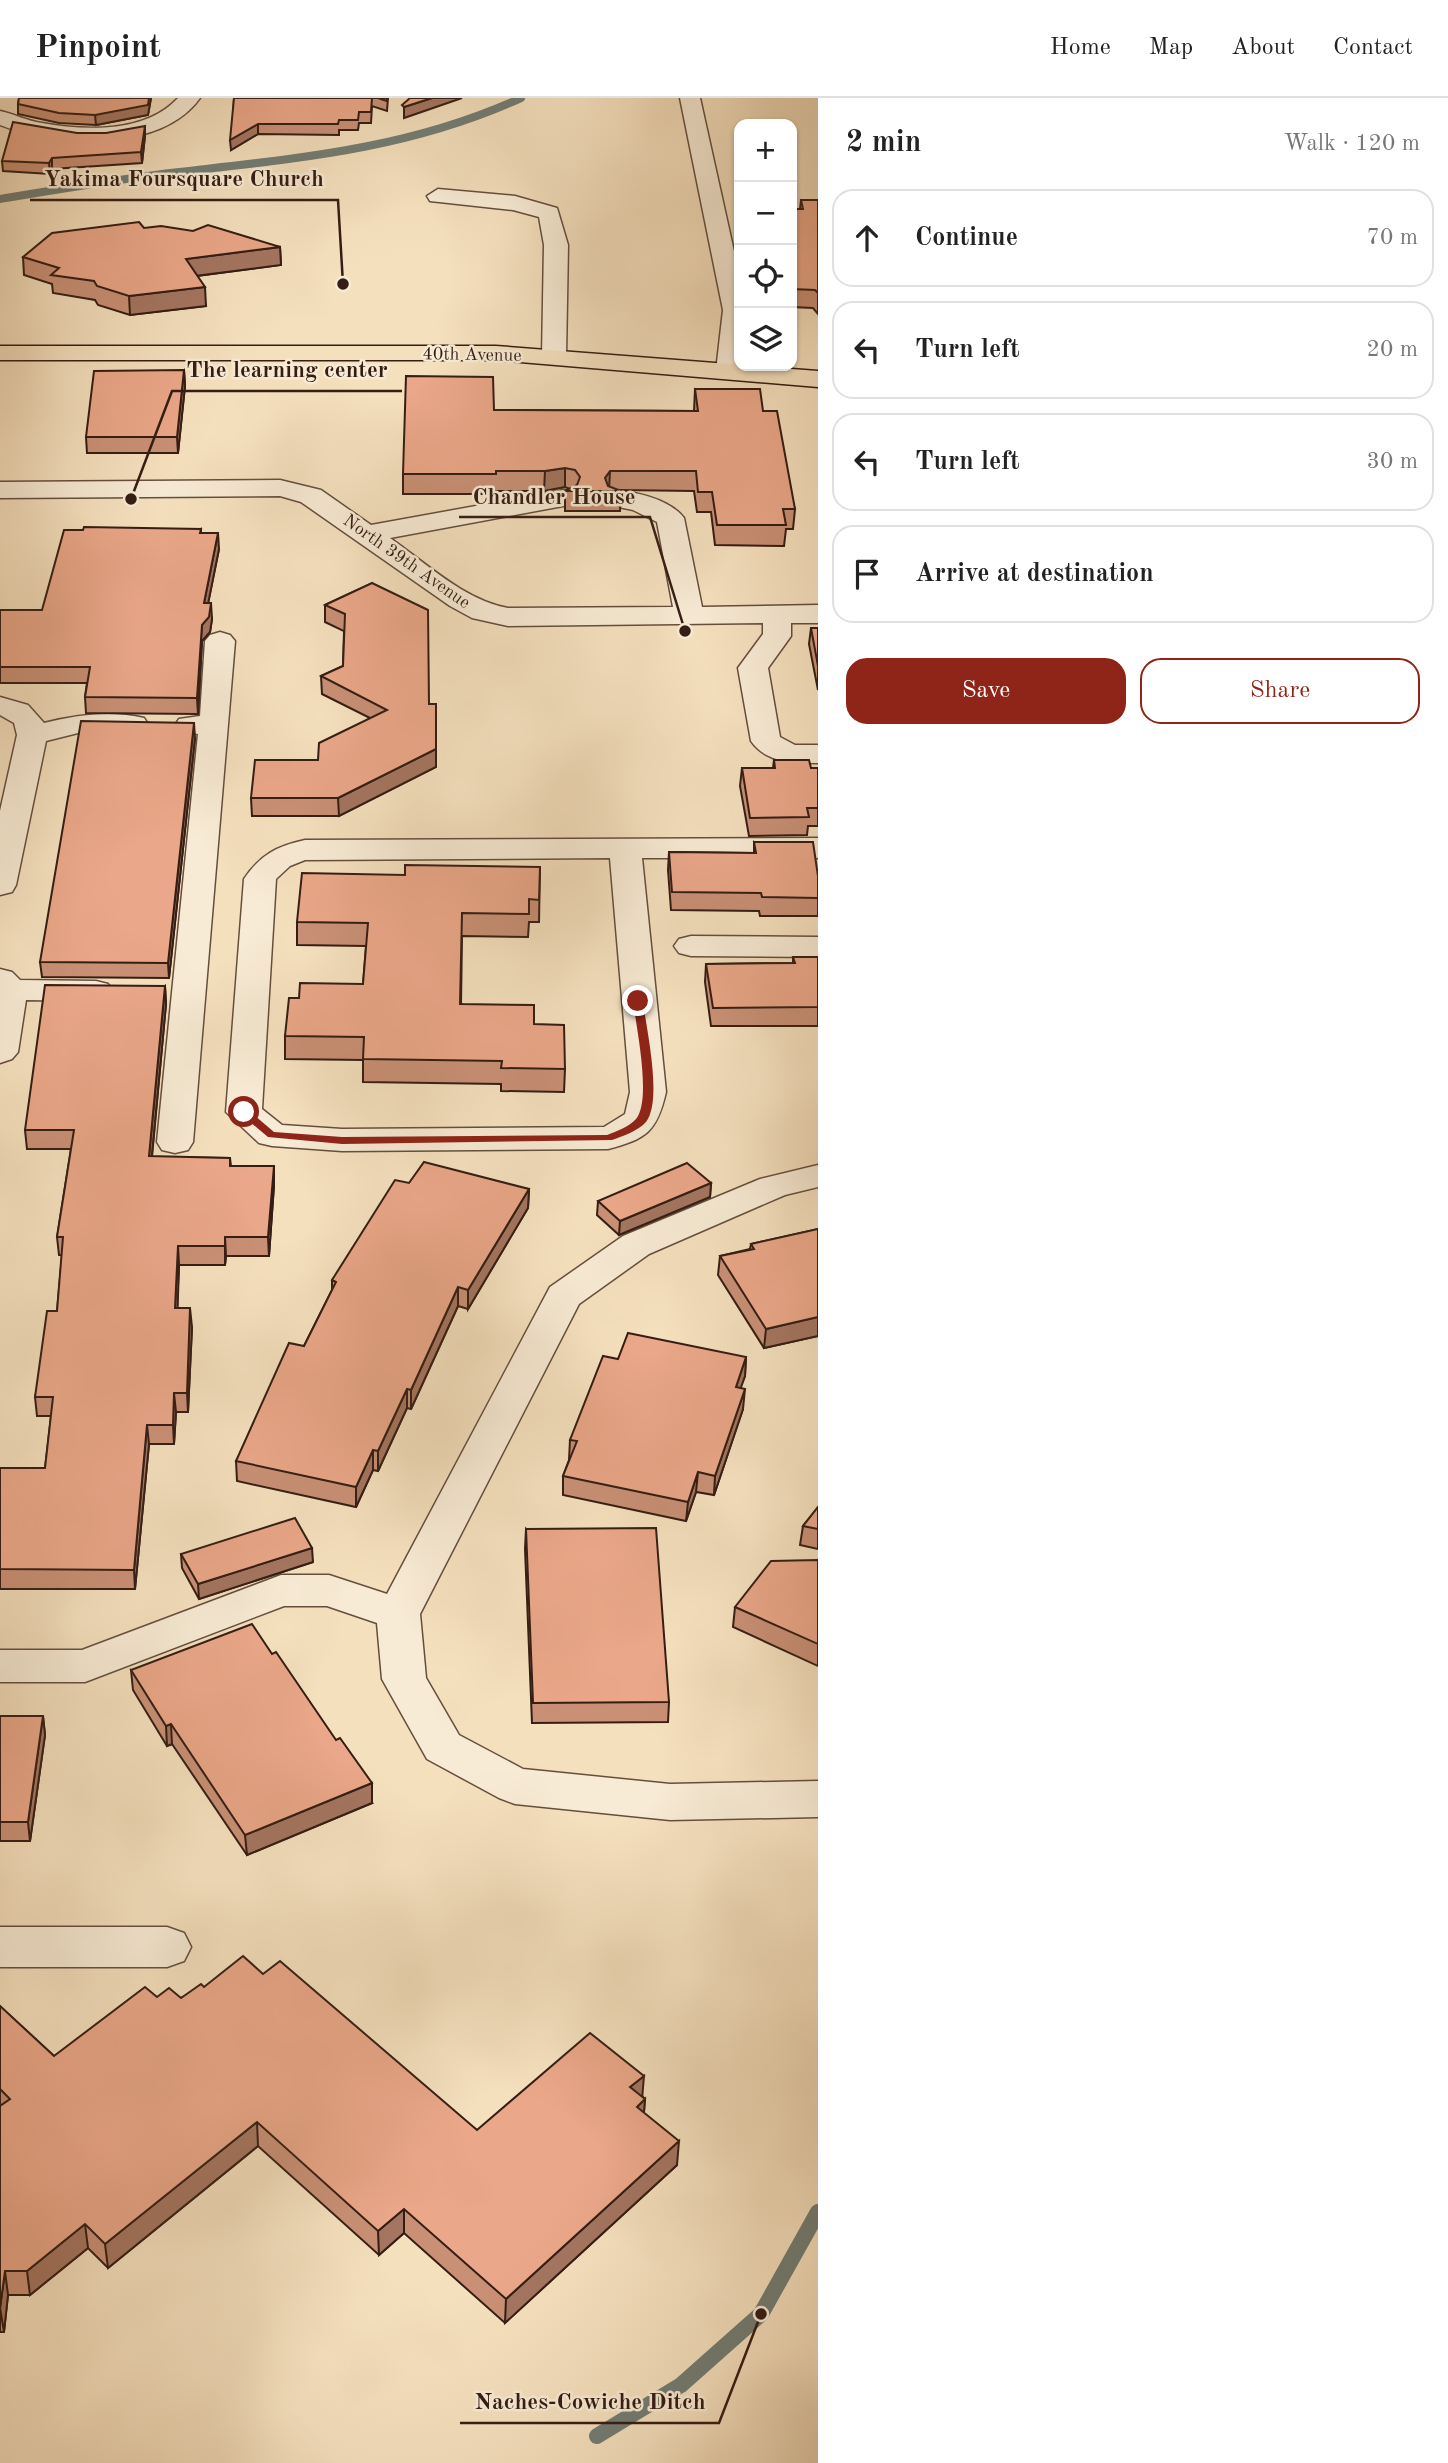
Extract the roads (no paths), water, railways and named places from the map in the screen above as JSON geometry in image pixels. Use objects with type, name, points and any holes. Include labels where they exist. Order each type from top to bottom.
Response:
[{"type":"main road","name":"40th Avenue","points":[[0,352],[483,353],[818,379]]},
{"type":"street","points":[[0,117],[54,133],[104,134],[162,120],[178,110],[189,98]]},
{"type":"street","points":[[690,98],[735,310],[729,371]]},
{"type":"street","points":[[438,196],[515,204],[549,213],[556,245],[554,357]]},
{"type":"street","points":[[218,489],[220,461]]},
{"type":"street","name":"North 39th Avenue","points":[[0,490],[280,488],[311,496],[460,600],[482,612],[508,617],[818,614]]},
{"type":"street","points":[[369,534],[564,498]]},
{"type":"street","points":[[619,499],[642,504],[670,518],[689,614]]},
{"type":"street","points":[[776,614],[777,636],[762,651],[754,668],[766,741],[789,754],[818,754]]},
{"type":"street","points":[[175,1142],[161,991],[214,726],[220,641]]},
{"type":"street","points":[[0,706],[21,713],[30,723],[32,735],[0,885]]},
{"type":"street","points":[[32,735],[79,723],[214,726]]},
{"type":"street","points":[[625,849],[649,1092],[642,1119],[624,1132],[608,1138],[342,1140],[272,1135],[244,1112],[260,879],[270,864],[286,854],[305,850],[818,848]]},
{"type":"street","points":[[691,946],[818,947]]},
{"type":"street","points":[[0,1052],[5,984],[161,991]]},
{"type":"street","points":[[818,1176],[773,1186],[636,1245],[564,1296],[398,1614],[404,1679],[443,1747],[515,1786],[670,1802],[818,1799]]},
{"type":"street","points":[[0,1666],[85,1666],[281,1590],[329,1591],[398,1614]]},
{"type":"street","points":[[0,1947],[167,1947]]},
{"type":"waterway","points":[[0,199],[353,149],[437,129],[521,98]]},
{"type":"waterway","points":[[597,2436],[681,2385],[761,2314],[818,2212]]},
{"type":"place","name":"Yakima Foursquare Church","points":[[343,284]]},
{"type":"place","name":"The learning center","points":[[131,499]]},
{"type":"place","name":"Chandler House","points":[[685,631]]},
{"type":"place","name":"Naches-Cowiche Ditch","points":[[761,2314]]}]
